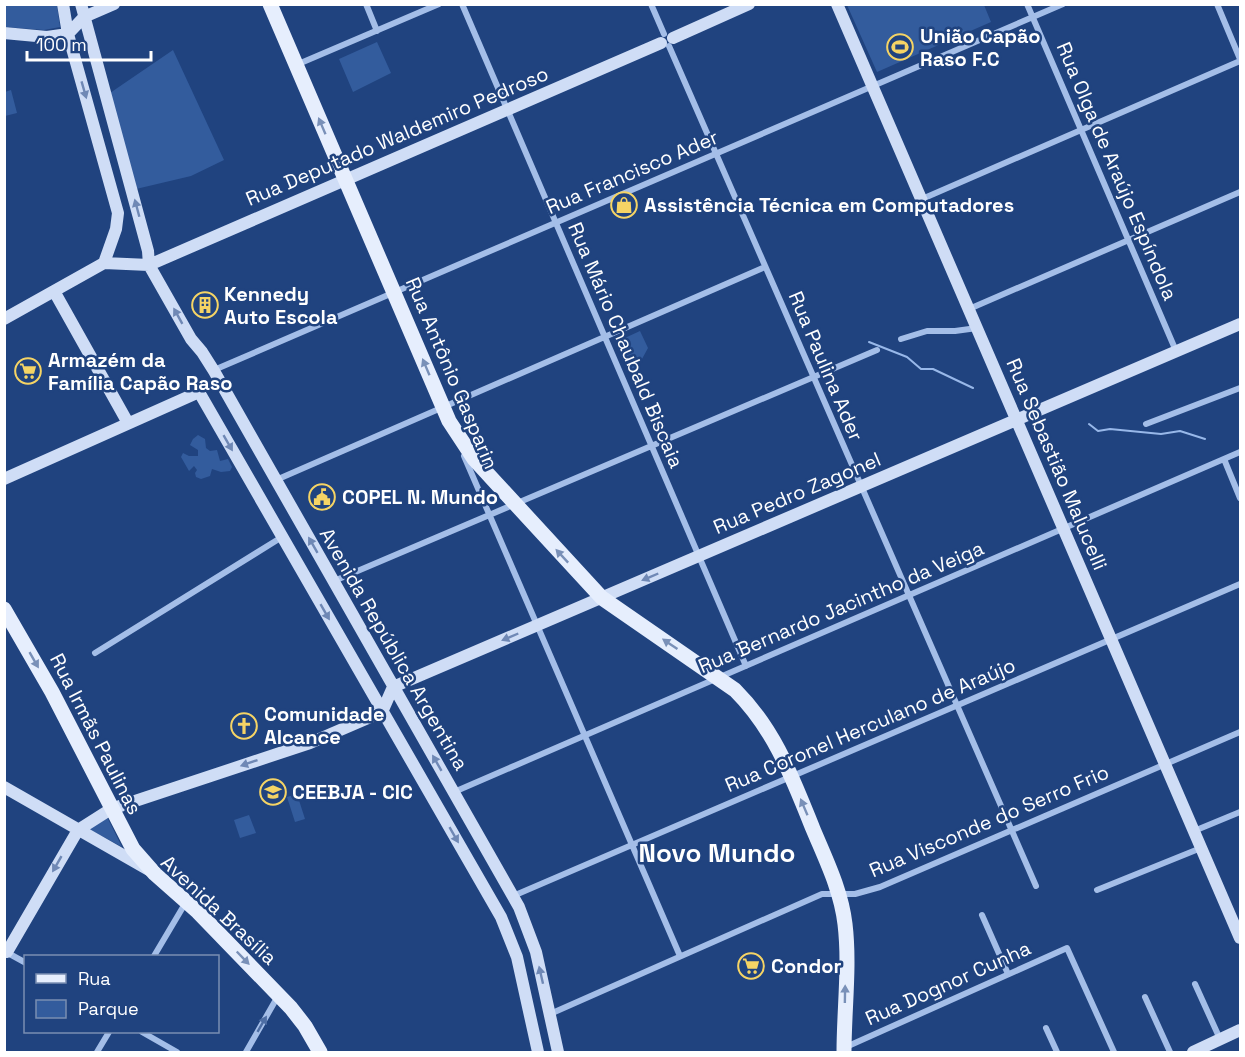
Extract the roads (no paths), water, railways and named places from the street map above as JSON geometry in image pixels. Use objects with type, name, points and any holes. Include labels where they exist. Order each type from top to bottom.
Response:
[{"type":"main road","name":"Rua Antônio Gasparin","points":[[270,4],[446,414]]},
{"type":"main road","points":[[446,414],[474,459],[602,598],[735,690],[772,736],[839,894],[844,914],[846,941],[844,1050]]},
{"type":"main road","name":"Rua Irmãs Paulinas","points":[[4,609],[52,692],[111,809],[134,849],[155,874]]},
{"type":"main road","name":"Avenida Brasília","points":[[155,874],[186,901],[279,995],[298,1016],[320,1053]]},
{"type":"street","points":[[63,4],[68,34],[118,213],[116,229],[104,263]]},
{"type":"street","name":"Avenida República Argentina","points":[[81,4],[148,251],[149,265],[191,339],[214,370],[513,896],[531,937],[558,1053]]},
{"type":"street","points":[[4,33],[47,37],[68,34],[84,17],[114,4]]},
{"type":"street","points":[[366,4],[377,31]]},
{"type":"street","points":[[296,65],[439,4]]},
{"type":"street","name":"Rua Mário Chaubald Biscaia","points":[[462,4],[746,666]]},
{"type":"street","name":"Rua Paulina Ader","points":[[651,4],[1010,831],[1036,886]]},
{"type":"street","name":"Rua Deputado Waldemiro Pedroso","points":[[149,265],[749,4]]},
{"type":"street","name":"Rua Sebastião Malucelli","points":[[837,4],[1240,939]]},
{"type":"street","name":"Rua Olga de Araújo Espíndola","points":[[1027,4],[1176,351]]},
{"type":"street","name":"Rua Francisco Ader","points":[[214,370],[1063,4]]},
{"type":"street","points":[[921,200],[1240,60],[1217,4]]},
{"type":"street","points":[[968,309],[1240,192]]},
{"type":"street","points":[[4,319],[104,263],[149,265]]},
{"type":"street","points":[[276,480],[446,414],[605,337],[765,267]]},
{"type":"street","points":[[54,291],[128,423]]},
{"type":"street","name":"Rua Pedro Zagonel","points":[[393,687],[1240,324]]},
{"type":"street","points":[[902,339],[927,331],[977,328]]},
{"type":"street","points":[[333,581],[877,350]]},
{"type":"street","points":[[4,479],[199,392],[214,370]]},
{"type":"street","points":[[1146,424],[1240,388]]},
{"type":"street","name":"Avenida República Argentina","points":[[199,392],[491,899],[510,937],[522,976],[538,1053]]},
{"type":"street","name":"Rua Antônio Gasparin","points":[[446,414],[680,956]]},
{"type":"street","name":"Rua Bernardo Jacintho da Veiga","points":[[454,792],[1240,452]]},
{"type":"street","points":[[1224,459],[1240,498]]},
{"type":"street","points":[[95,653],[282,537]]},
{"type":"street","name":"Rua Coronel Herculano de Araújo","points":[[513,896],[1240,584]]},
{"type":"street","points":[[24,962],[5,953],[78,830],[111,809],[310,743],[382,712],[393,687]]},
{"type":"street","name":"Rua Visconde do Serro Frio","points":[[550,1014],[822,894],[855,894],[880,887],[1240,732]]},
{"type":"street","name":"Avenida Brasília","points":[[4,787],[155,874]]},
{"type":"street","points":[[1194,831],[1240,812]]},
{"type":"street","points":[[1097,890],[1201,848]]},
{"type":"street","points":[[155,955],[186,901]]},
{"type":"street","points":[[982,915],[1008,974]]},
{"type":"street","name":"Rua Dognor Cunha","points":[[844,1050],[1067,948],[1114,1053]]},
{"type":"street","points":[[1195,984],[1220,1040]]},
{"type":"street","points":[[246,1053],[279,995]]},
{"type":"street","points":[[1145,997],[1170,1053]]},
{"type":"street","points":[[1046,1028],[1057,1053]]},
{"type":"street","points":[[1194,1053],[1240,1030]]},
{"type":"street","points":[[97,1053],[108,1033]]},
{"type":"street","points":[[144,1033],[177,1053]]},
{"type":"waterway","points":[[869,342],[907,357],[921,369],[933,369],[973,388]]},
{"type":"waterway","points":[[1089,424],[1098,431],[1110,429],[1161,434],[1180,431],[1205,439]]},
{"type":"place","name":"União Capão Raso F.C","points":[[900,47]]},
{"type":"place","name":"Assistência Técnica em Computadores","points":[[624,205]]},
{"type":"place","name":"Kennedy Auto Escola","points":[[205,305]]},
{"type":"place","name":"Armazém da Família Capão Raso","points":[[28,371]]},
{"type":"place","name":"COPEL N. Mundo","points":[[322,497]]},
{"type":"place","name":"Comunidade Alcance","points":[[244,726]]},
{"type":"place","name":"CEEBJA - CIC","points":[[273,792]]},
{"type":"place","name":"Condor","points":[[751,966]]},
{"type":"district","name":"Novo Mundo","points":[[717,853]]}]
